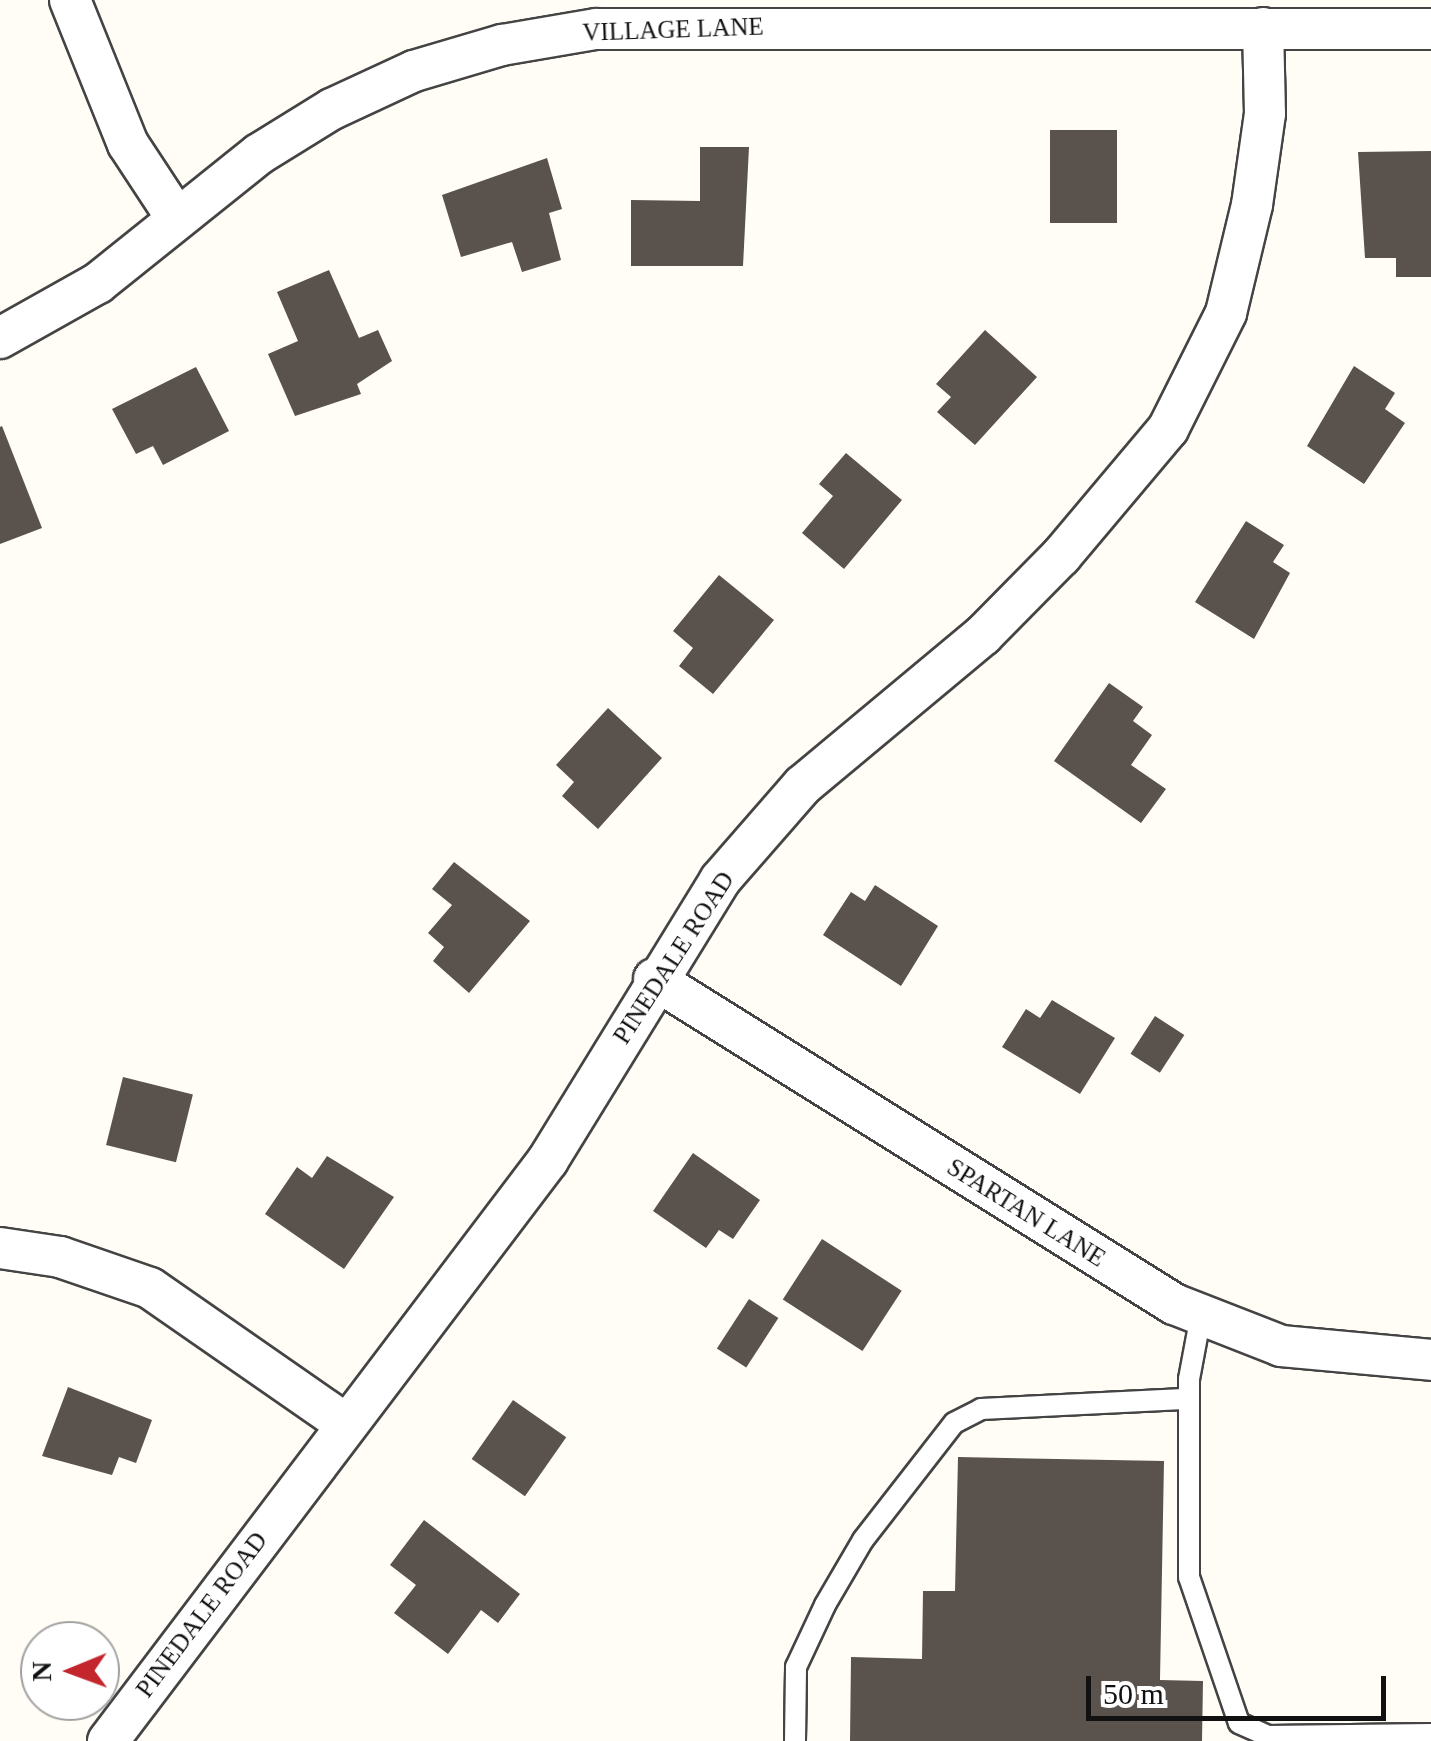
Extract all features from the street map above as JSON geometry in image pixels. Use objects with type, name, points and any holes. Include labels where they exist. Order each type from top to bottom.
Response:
[{"type":"street","points":[[70,0],[128,144],[176,218]]},
{"type":"street","name":"PINEDALE ROAD","points":[[108,1741],[548,1160],[654,979],[720,880],[803,785],[982,634],[1061,556],[1168,430],[1226,313],[1252,205],[1264,114],[1263,28]]},
{"type":"street","name":"VILLAGE LANE","points":[[0,338],[98,284],[176,218],[332,109],[414,71],[502,44],[596,29],[1431,29]]},
{"type":"street","name":"SPARTAN LANE","points":[[654,979],[966,1177],[1201,1314],[1282,1346],[1431,1360]]},
{"type":"street","points":[[0,1248],[60,1257],[150,1288],[346,1424]]},
{"type":"lane","points":[[1201,1314],[1189,1399],[1189,1577],[1238,1732],[1268,1736],[1431,1734]]},
{"type":"lane","points":[[795,1741],[796,1667],[825,1606],[863,1540],[954,1424],[981,1409],[1189,1399]]},
{"type":"building","points":[[1050,130],[1117,130],[1117,223],[1050,223]]},
{"type":"building","points":[[700,147],[749,147],[743,266],[631,266],[631,200],[700,201]]},
{"type":"building","points":[[1431,151],[1431,277],[1396,277],[1396,258],[1365,258],[1358,152]]},
{"type":"building","points":[[547,158],[562,209],[549,213],[561,260],[522,272],[512,242],[461,257],[442,195]]},
{"type":"building","points":[[329,270],[359,338],[378,330],[392,361],[357,384],[361,394],[295,416],[268,354],[298,341],[277,292]]},
{"type":"building","points":[[985,330],[1037,377],[975,445],[937,412],[951,397],[936,384]]},
{"type":"building","points":[[1354,366],[1395,393],[1385,409],[1405,423],[1364,484],[1307,446]]},
{"type":"building","points":[[196,367],[229,431],[163,465],[153,446],[136,454],[112,409]]},
{"type":"building","points":[[0,427],[42,528],[0,544]]},
{"type":"building","points":[[846,453],[902,500],[844,569],[802,533],[833,496],[819,484]]},
{"type":"building","points":[[1246,521],[1284,545],[1273,562],[1290,573],[1254,639],[1195,602]]},
{"type":"building","points":[[719,575],[774,620],[713,694],[679,666],[693,648],[673,631]]},
{"type":"building","points":[[1109,683],[1143,707],[1133,721],[1152,735],[1131,765],[1166,789],[1141,823],[1054,761]]},
{"type":"building","points":[[608,708],[662,758],[598,829],[562,796],[574,782],[556,765]]},
{"type":"building","points":[[454,862],[530,921],[469,993],[433,961],[444,947],[428,933],[452,905],[432,889]]},
{"type":"building","points":[[875,885],[938,926],[901,986],[823,935],[851,892],[865,901]]},
{"type":"building","points":[[1052,1000],[1115,1038],[1080,1094],[1002,1047],[1026,1009],[1040,1018]]},
{"type":"building","points":[[1155,1016],[1184,1035],[1160,1073],[1130,1054]]},
{"type":"building","points":[[123,1077],[193,1094],[176,1162],[106,1145]]},
{"type":"building","points":[[693,1153],[760,1200],[733,1239],[719,1230],[706,1248],[653,1211]]},
{"type":"building","points":[[327,1156],[394,1197],[344,1269],[265,1214],[297,1167],[312,1178]]},
{"type":"building","points":[[822,1239],[902,1291],[862,1351],[783,1299]]},
{"type":"building","points":[[749,1299],[778,1318],[746,1368],[717,1348]]},
{"type":"building","points":[[68,1387],[152,1420],[136,1463],[119,1457],[112,1475],[42,1456]]},
{"type":"building","points":[[513,1400],[566,1437],[525,1496],[472,1459]]},
{"type":"building","points":[[958,1457],[1164,1461],[1160,1680],[1203,1681],[1202,1741],[850,1741],[851,1657],[922,1659],[923,1591],[955,1591]]},
{"type":"building","points":[[424,1520],[520,1594],[498,1623],[481,1610],[448,1654],[394,1613],[416,1585],[390,1565]]}]
